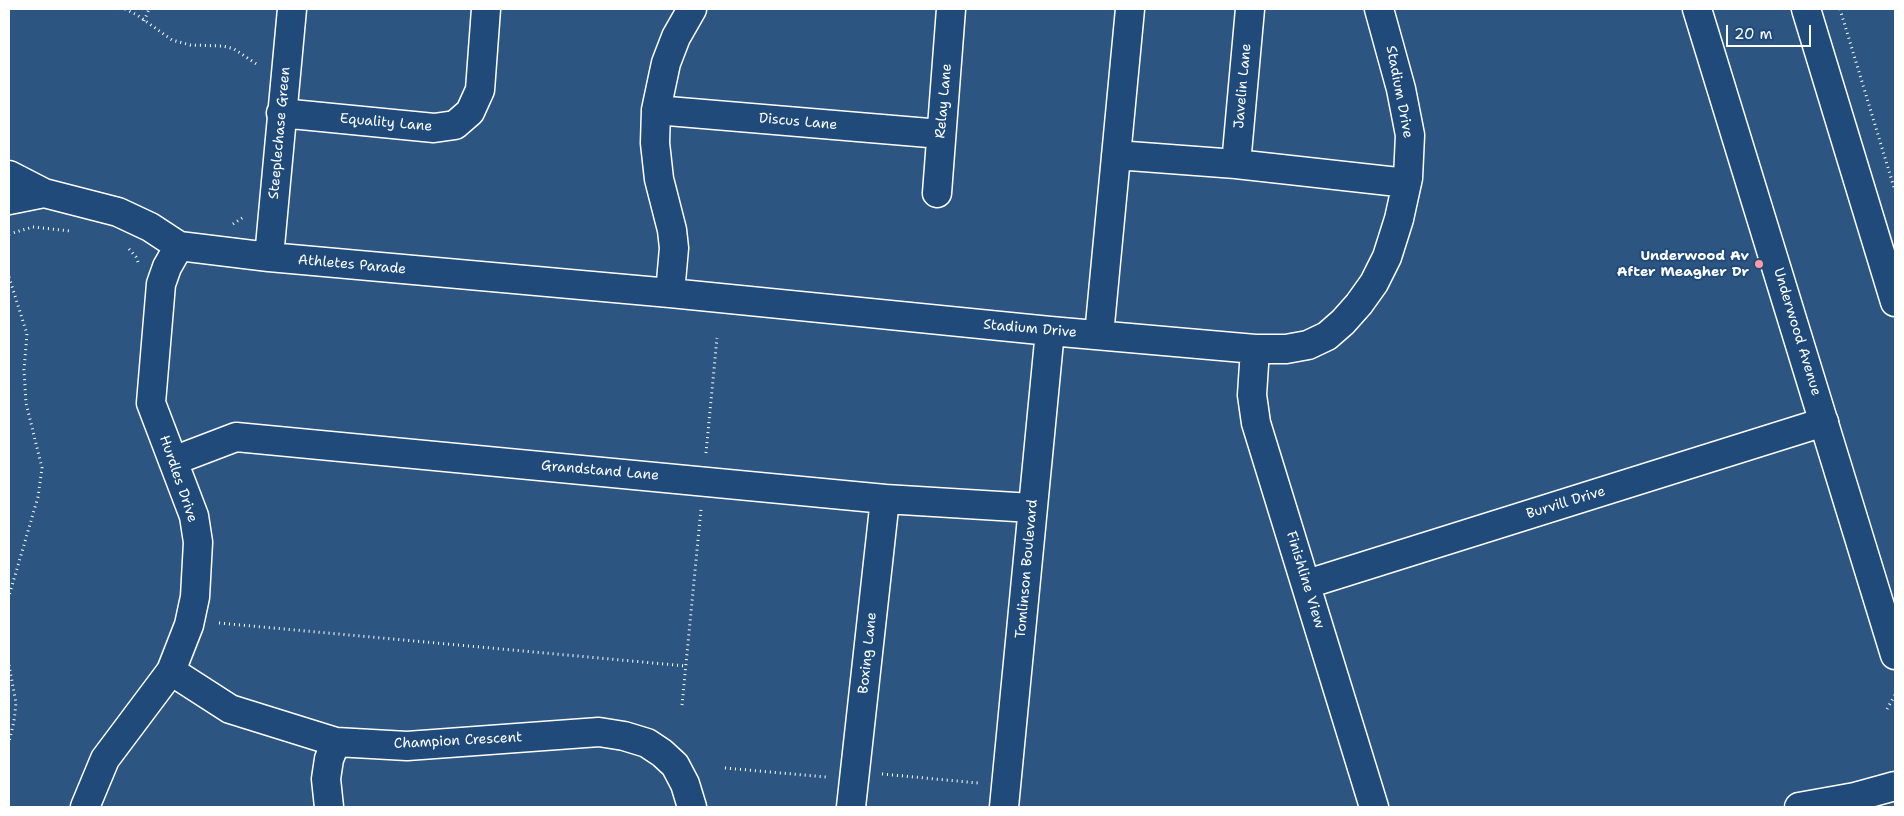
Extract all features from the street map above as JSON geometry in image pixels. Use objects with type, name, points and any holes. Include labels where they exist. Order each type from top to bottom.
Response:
[{"type":"street","name":"Steeplechase Green","points":[[269,257],[292,9]]},
{"type":"street","name":"Equality Lane","points":[[281,114],[434,128],[455,125],[470,112],[480,90],[486,9]]},
{"type":"street","points":[[670,293],[674,248],[672,230],[659,179],[655,143],[656,110],[666,63],[676,37],[692,9]]},
{"type":"street","name":"Relay Lane","points":[[937,193],[951,9]]},
{"type":"street","points":[[1099,335],[1130,9]]},
{"type":"street","name":"Javelin Lane","points":[[1236,164],[1250,9]]},
{"type":"street","name":"Stadium Drive","points":[[670,293],[1050,331],[1255,349],[1286,349],[1308,345],[1327,336],[1343,322],[1374,283],[1386,257],[1399,219],[1407,183],[1410,135],[1401,89],[1379,9]]},
{"type":"street","name":"Underwood Avenue","points":[[1697,9],[1895,655]]},
{"type":"street","points":[[1806,9],[1895,302]]},
{"type":"street","name":"Discus Lane","points":[[656,110],[941,134]]},
{"type":"street","points":[[1116,155],[1236,164],[1407,183]]},
{"type":"street","name":"Athletes Parade","points":[[9,174],[44,193],[118,212],[150,227],[179,246],[269,257],[670,293]]},
{"type":"street","name":"Athletes Parade","points":[[9,200],[44,193]]},
{"type":"street","name":"Hurdles Drive","points":[[85,807],[105,759],[171,671],[189,625],[195,597],[198,542],[194,516],[151,403],[161,284],[167,267],[179,246]]},
{"type":"street","name":"Tomlinson Boulevard","points":[[1004,807],[1050,331]]},
{"type":"street","name":"Finishline View","points":[[1255,349],[1252,395],[1256,423],[1374,807]]},
{"type":"street","name":"Burvill Drive","points":[[1307,584],[1824,422]]},
{"type":"street","name":"Grandstand Lane","points":[[173,461],[236,437],[884,499],[1032,508]]},
{"type":"street","name":"Boxing Lane","points":[[851,807],[884,499]]},
{"type":"street","name":"Champion Crescent","points":[[171,671],[230,709],[336,742],[407,746],[599,732],[615,734],[641,741],[662,753],[675,766],[685,784],[692,807]]},
{"type":"street","points":[[329,807],[326,779],[329,759],[336,742]]},
{"type":"street","points":[[1799,807],[1855,797],[1895,786]]},
{"type":"path","points":[[125,9],[172,40],[190,45],[223,46],[234,49],[261,67]]},
{"type":"path","points":[[144,21],[149,9]]},
{"type":"path","points":[[1840,9],[1895,191]]},
{"type":"path","points":[[9,234],[33,227],[79,232]]},
{"type":"path","points":[[126,246],[136,257],[140,270]]},
{"type":"path","points":[[9,277],[27,334],[24,370],[26,403],[42,468],[38,497],[9,596]]},
{"type":"path","points":[[706,457],[717,338]]},
{"type":"path","points":[[682,705],[702,504]]},
{"type":"path","points":[[217,622],[686,666]]},
{"type":"path","points":[[9,665],[16,703],[9,742]]},
{"type":"path","points":[[1888,709],[1895,695]]},
{"type":"place","name":"Underwood Av After Meagher Dr","points":[[1759,264]]}]
